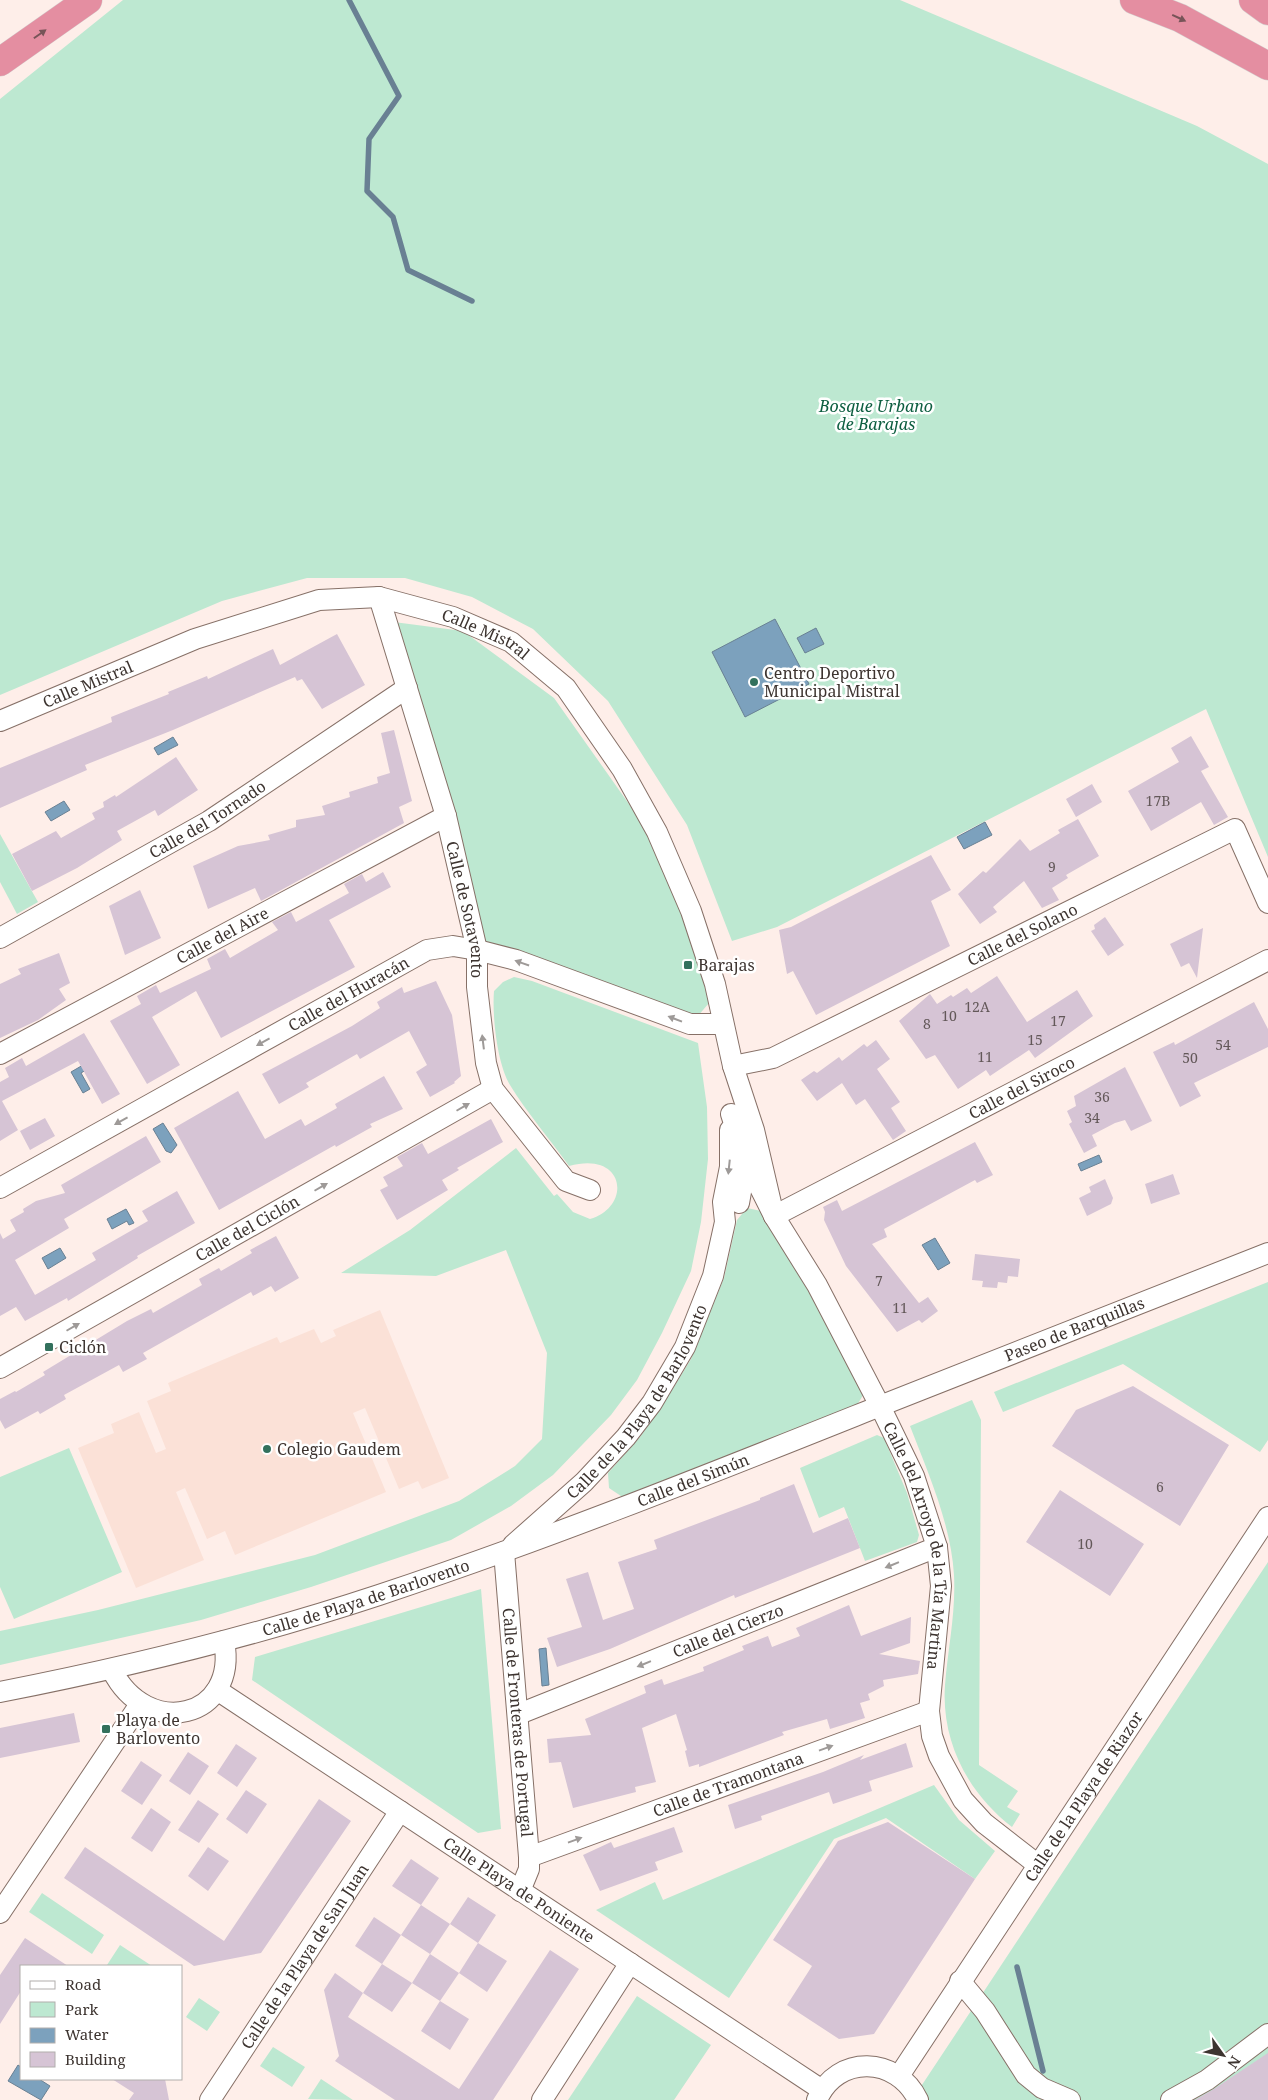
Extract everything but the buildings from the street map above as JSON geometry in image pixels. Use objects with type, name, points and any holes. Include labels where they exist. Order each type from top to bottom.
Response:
[{"type":"highway","points":[[0,62],[88,0]]},
{"type":"highway","points":[[1134,0],[1180,18],[1268,66]]},
{"type":"highway","points":[[1253,0],[1268,11]]},
{"type":"street","name":"Calle de Sotavento","points":[[378,597],[446,816],[477,950],[476,987],[486,1063],[493,1089],[566,1180],[590,1190]]},
{"type":"street","name":"Calle Mistral","points":[[0,721],[195,639],[319,600],[378,597],[453,617],[511,642],[566,688],[622,769],[657,832],[691,911],[707,958],[715,984],[722,1024],[733,1066]]},
{"type":"street","name":"Calle del Tornado","points":[[0,938],[208,821],[407,688]]},
{"type":"street","name":"Calle del Aire","points":[[0,1054],[446,816]]},
{"type":"street","name":"Calle del Solano","points":[[733,1066],[773,1058],[1235,829],[1268,903]]},
{"type":"street","name":"Calle del Huracán","points":[[0,1188],[427,950],[453,946],[477,950],[516,960],[690,1024],[722,1024]]},
{"type":"street","name":"Calle del Siroco","points":[[774,1216],[1268,960]]},
{"type":"street","points":[[725,1222],[723,1202],[730,1167],[730,1114],[733,1066]]},
{"type":"street","points":[[733,1066],[754,1130],[774,1216]]},
{"type":"street","name":"Calle del Ciclón","points":[[0,1368],[493,1089]]},
{"type":"street","points":[[730,1114],[746,1160],[774,1216]]},
{"type":"street","points":[[725,1222],[739,1203],[746,1160],[754,1130]]},
{"type":"street","points":[[739,1203],[761,1200],[774,1216]]},
{"type":"street","name":"Calle del Arroyo de la Tía Martina","points":[[774,1216],[817,1285],[880,1406],[914,1476],[937,1547],[940,1594],[929,1711],[932,1736],[939,1756],[963,1800],[984,1823],[1038,1865]]},
{"type":"street","name":"Calle de la Playa de Barlovento","points":[[504,1552],[584,1482],[626,1437],[652,1403],[684,1347],[713,1276],[725,1222]]},
{"type":"street","name":"Paseo de Barquillas","points":[[880,1406],[1268,1253]]},
{"type":"street","name":"Calle del Simún","points":[[504,1552],[669,1492],[880,1406]]},
{"type":"street","name":"Calle de la Playa de Riazor","points":[[899,2076],[1268,1517]]},
{"type":"street","name":"Calle del Cierzo","points":[[519,1714],[937,1547]]},
{"type":"street","name":"Calle de Playa de Barlovento","points":[[0,1692],[112,1670],[224,1641],[376,1596],[504,1552]]},
{"type":"street","name":"Calle de Fronteras de Portugal","points":[[504,1552],[519,1714],[529,1857],[529,1869],[520,1891]]},
{"type":"street","points":[[112,1670],[118,1682],[140,1704],[162,1713],[176,1713],[203,1703],[217,1690],[226,1666],[224,1641]]},
{"type":"street","name":"Calle Playa de Poniente","points":[[217,1690],[630,1963],[819,2095]]},
{"type":"street","points":[[0,1913],[140,1704]]},
{"type":"street","name":"Calle de Tramontana","points":[[529,1857],[929,1711]]},
{"type":"street","name":"Calle de la Playa de San Juan","points":[[210,2100],[400,1811]]},
{"type":"street","points":[[542,2100],[630,1963]]},
{"type":"street","points":[[960,1981],[985,2011],[1026,2075],[1042,2088],[1070,2100]]},
{"type":"street","points":[[1171,2100],[1207,2080],[1268,2034]]},
{"type":"street","points":[[819,2095],[831,2079],[844,2071],[858,2067],[879,2068],[899,2076],[913,2089],[918,2100]]},
{"type":"shaded area","name":"Colegio Gaudem","points":[[380,1310],[449,1478],[422,1489],[418,1481],[399,1489],[365,1408],[353,1413],[386,1492],[235,1555],[225,1531],[207,1539],[185,1488],[176,1492],[204,1560],[136,1588],[78,1448],[114,1433],[111,1424],[139,1412],[156,1453],[166,1449],[147,1401],[171,1391],[168,1383],[277,1337],[280,1343],[314,1329],[321,1343],[336,1336],[333,1330]]},
{"type":"green space","name":"Bosque Urbano de Barajas","points":[[123,0],[900,0],[1197,126],[1268,164],[1268,857],[1206,709],[777,927],[732,941],[687,825],[608,701],[533,629],[472,597],[405,578],[307,578],[222,601],[0,695],[0,99]]},
{"type":"green space","points":[[386,621],[463,631],[554,698],[653,838],[697,950],[709,1003],[697,1017],[477,950]]},
{"type":"green space","points":[[0,834],[38,902],[17,914],[0,882]]},
{"type":"green space","points":[[514,977],[532,981],[698,1043],[707,1107],[708,1159],[701,1222],[691,1271],[662,1333],[637,1380],[611,1415],[553,1475],[511,1506],[451,1540],[311,1587],[201,1620],[0,1665],[0,1631],[98,1610],[315,1555],[459,1501],[515,1466],[542,1439],[547,1353],[506,1250],[436,1276],[341,1273],[410,1230],[516,1148],[554,1196],[557,1194],[573,1212],[590,1219],[603,1213],[612,1203],[617,1193],[617,1182],[612,1173],[602,1166],[588,1163],[569,1166],[524,1106],[505,1076],[496,1039],[494,991],[503,982]]},
{"type":"green space","points":[[747,1208],[761,1211],[824,1317],[865,1392],[857,1405],[624,1498],[609,1488],[608,1473],[640,1437],[691,1359],[724,1278],[737,1220]]},
{"type":"green space","points":[[1268,1282],[1268,1440],[1260,1452],[1123,1364],[1003,1412],[994,1392]]},
{"type":"green space","points":[[972,1400],[981,1420],[979,1765],[1018,1791],[1007,1807],[1020,1814],[1012,1827],[982,1798],[970,1782],[960,1765],[953,1746],[945,1706],[945,1685],[954,1603],[952,1556],[938,1499],[910,1426]]},
{"type":"green space","points":[[877,1435],[884,1438],[907,1493],[919,1535],[917,1542],[865,1561],[844,1507],[819,1518],[800,1468]]},
{"type":"green space","points":[[69,1448],[122,1572],[14,1619],[0,1587],[0,1477]]},
{"type":"green space","points":[[1268,1562],[1268,2100],[912,2100]]},
{"type":"green space","points":[[481,1589],[501,1829],[478,1833],[252,1680],[255,1657]]},
{"type":"green space","points":[[934,1785],[959,1820],[995,1851],[975,1879],[886,1818],[834,1839],[729,1998],[596,1910],[655,1882],[663,1900]]},
{"type":"green space","points":[[42,1893],[104,1935],[92,1954],[29,1912]]},
{"type":"green space","points":[[120,1945],[150,1965],[107,1965]]},
{"type":"green space","points":[[637,1996],[711,2045],[674,2100],[568,2100]]},
{"type":"green space","points":[[199,1998],[220,2012],[207,2031],[186,2017]]},
{"type":"green space","points":[[273,2047],[305,2067],[292,2087],[260,2066]]},
{"type":"green space","points":[[321,2079],[353,2100],[308,2099]]},
{"type":"water","points":[[775,619],[809,684],[745,717],[712,652]]},
{"type":"water","points":[[816,628],[824,644],[805,653],[797,638]]},
{"type":"water","points":[[173,737],[178,745],[158,755],[154,748]]},
{"type":"water","points":[[64,801],[70,810],[51,821],[45,812]]},
{"type":"water","points":[[985,822],[992,835],[964,849],[957,837]]},
{"type":"water","points":[[83,1065],[86,1070],[81,1073],[90,1089],[83,1093],[71,1072]]},
{"type":"water","points":[[163,1123],[177,1145],[171,1153],[166,1151],[153,1129]]},
{"type":"water","points":[[1099,1155],[1102,1162],[1081,1171],[1078,1164]]},
{"type":"water","points":[[126,1209],[134,1223],[129,1225],[127,1221],[112,1229],[107,1219]]},
{"type":"water","points":[[935,1238],[950,1263],[938,1270],[922,1245]]},
{"type":"water","points":[[60,1248],[66,1258],[48,1269],[42,1258]]},
{"type":"water","points":[[546,1648],[549,1685],[542,1686],[539,1649]]},
{"type":"water","points":[[18,2065],[20,2066],[20,2080],[41,2080],[50,2086],[41,2100],[8,2081]]},
{"type":"waterway","points":[[349,0],[399,96],[369,139],[367,191],[393,217],[408,270],[472,301]]},
{"type":"waterway","points":[[1017,1967],[1043,2071]]},
{"type":"place","name":"Centro Deportivo Municipal Mistral","points":[[754,682]]},
{"type":"place","name":"Barajas","points":[[688,965]]},
{"type":"place","name":"Ciclón","points":[[49,1347]]},
{"type":"place","name":"Colegio Gaudem","points":[[267,1449]]},
{"type":"place","name":"Playa de Barlovento","points":[[106,1729]]}]
